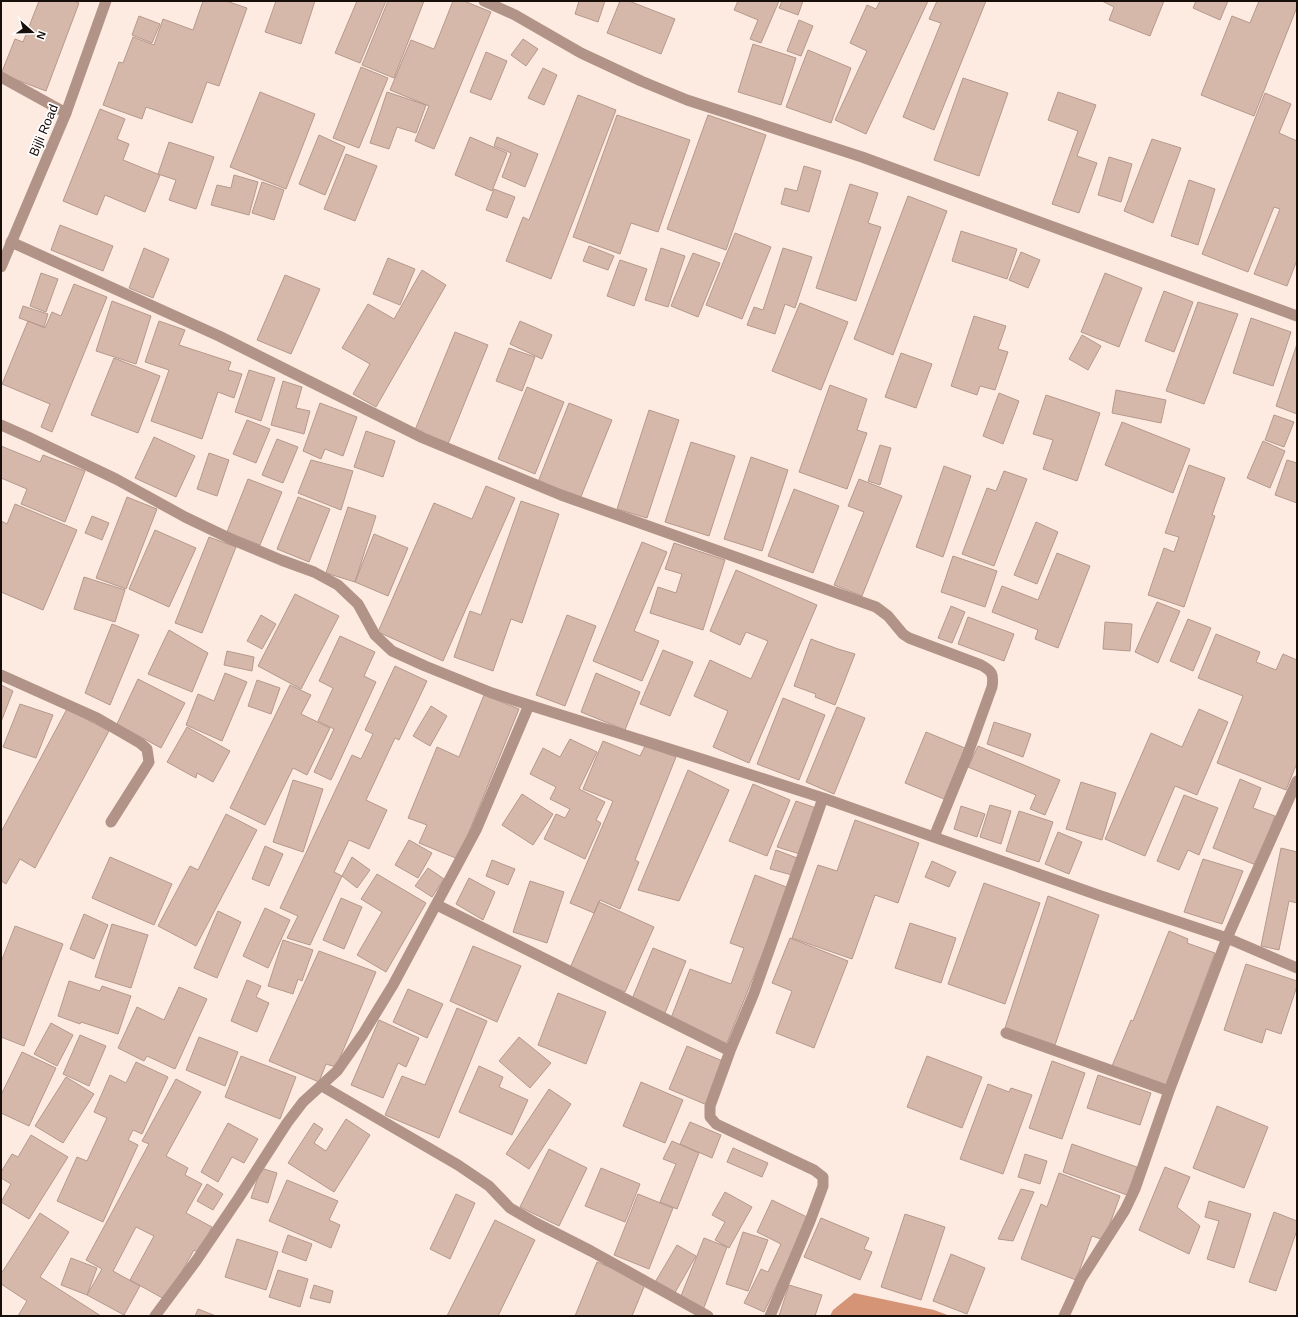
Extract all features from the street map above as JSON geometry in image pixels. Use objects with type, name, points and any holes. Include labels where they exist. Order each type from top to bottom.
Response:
[{"type":"street","name":"Bijli Road","points":[[1,264],[66,113],[106,1]]},
{"type":"street","points":[[484,1],[515,16],[581,53],[687,100],[862,157],[1297,316]]},
{"type":"street","points":[[1,77],[66,113]]},
{"type":"street","points":[[11,242],[219,336],[423,438],[561,495],[876,607],[888,616],[903,634],[910,638],[981,665],[990,670],[993,678],[992,687],[934,837]]},
{"type":"street","points":[[1,425],[116,480],[184,517],[232,540],[314,572],[338,585],[358,604],[375,635],[392,651],[492,693],[823,798],[1098,895],[1227,938],[1297,968]]},
{"type":"street","points":[[1,675],[97,718],[140,742],[147,749],[149,762],[111,822]]},
{"type":"street","points":[[155,1316],[196,1261],[241,1195],[286,1124],[303,1102],[337,1071],[363,1034],[393,985],[476,830],[529,705]]},
{"type":"street","points":[[1064,1316],[1081,1278],[1125,1210],[1135,1189],[1169,1091],[1227,938],[1297,781]]},
{"type":"street","points":[[770,1316],[810,1221],[823,1186],[823,1177],[814,1170],[716,1124],[710,1117],[710,1106],[730,1051],[754,993],[823,798]]},
{"type":"street","points":[[437,905],[730,1051]]},
{"type":"street","points":[[1006,1033],[1169,1091]]},
{"type":"street","points":[[322,1086],[458,1165],[489,1186],[510,1208],[708,1316]]},
{"type":"shaded area","points":[[854,1293],[934,1310],[950,1316],[830,1316],[833,1310]]},
{"type":"building","points":[[39,1],[74,1],[79,3],[46,91],[1,74],[15,39],[23,42]]},
{"type":"building","points":[[203,1],[226,1],[247,8],[219,86],[207,82],[192,123],[146,107],[142,119],[103,105],[119,62],[123,63],[133,37],[154,45],[163,19],[193,30]]},
{"type":"building","points":[[276,1],[315,1],[301,44],[265,32]]},
{"type":"building","points":[[357,1],[386,1],[360,63],[335,53]]},
{"type":"building","points":[[388,1],[424,1],[394,78],[362,65]]},
{"type":"building","points":[[453,1],[464,1],[491,12],[434,149],[415,141],[429,106],[390,90],[411,40],[434,49]]},
{"type":"building","points":[[579,1],[605,1],[598,22],[575,14]]},
{"type":"building","points":[[620,1],[629,1],[675,19],[661,54],[607,33]]},
{"type":"building","points":[[738,1],[779,1],[761,43],[750,39],[758,20],[734,10]]},
{"type":"building","points":[[782,1],[803,1],[798,15],[779,8]]},
{"type":"building","points":[[880,1],[928,1],[866,134],[835,120],[867,51],[850,43],[867,5],[876,9]]},
{"type":"building","points":[[937,1],[986,1],[934,130],[903,117],[941,23],[929,19]]},
{"type":"building","points":[[1102,1],[1164,1],[1150,36],[1109,20],[1114,7]]},
{"type":"building","points":[[1196,1],[1228,1],[1220,20],[1193,8]]},
{"type":"building","points":[[1259,1],[1297,1],[1297,7],[1254,116],[1201,95],[1232,16],[1250,23]]},
{"type":"building","points":[[139,16],[160,24],[152,43],[132,35]]},
{"type":"building","points":[[799,20],[813,26],[801,56],[787,51]]},
{"type":"building","points":[[523,39],[538,49],[526,66],[511,55]]},
{"type":"building","points":[[753,44],[796,58],[781,105],[738,92]]},
{"type":"building","points":[[808,50],[851,68],[831,123],[786,107]]},
{"type":"building","points":[[486,52],[507,61],[491,100],[470,92]]},
{"type":"building","points":[[361,67],[388,78],[359,148],[333,138]]},
{"type":"building","points":[[543,68],[557,75],[544,105],[528,98]]},
{"type":"building","points":[[963,78],[1008,93],[979,176],[934,160]]},
{"type":"building","points":[[260,92],[315,114],[286,189],[230,167]]},
{"type":"building","points":[[387,92],[426,105],[416,133],[397,127],[389,149],[370,143]]},
{"type":"building","points":[[1058,92],[1096,105],[1077,156],[1097,163],[1079,213],[1052,204],[1078,131],[1048,120]]},
{"type":"building","points":[[1265,93],[1291,104],[1279,133],[1297,141],[1297,260],[1287,286],[1254,274],[1280,209],[1274,207],[1248,272],[1202,254]]},
{"type":"building","points":[[578,95],[616,110],[551,279],[506,261],[523,217],[529,220]]},
{"type":"building","points":[[100,109],[125,119],[117,139],[129,144],[123,160],[160,175],[145,212],[105,195],[97,215],[63,201]]},
{"type":"building","points":[[617,115],[690,140],[658,232],[631,223],[620,254],[573,237]]},
{"type":"building","points":[[708,115],[766,135],[726,250],[667,229]]},
{"type":"building","points":[[319,135],[345,147],[325,195],[299,184]]},
{"type":"building","points":[[470,137],[507,153],[492,191],[455,175]]},
{"type":"building","points":[[497,137],[538,154],[525,187],[502,177],[511,153],[494,146]]},
{"type":"building","points":[[1152,139],[1181,148],[1153,223],[1124,211]]},
{"type":"building","points":[[169,142],[214,157],[196,209],[169,200],[176,180],[158,174]]},
{"type":"building","points":[[346,154],[377,166],[355,221],[324,209]]},
{"type":"building","points":[[1109,157],[1132,164],[1121,202],[1098,195]]},
{"type":"building","points":[[804,166],[821,171],[809,212],[781,204],[785,188],[797,191]]},
{"type":"building","points":[[234,175],[258,182],[249,215],[211,205],[217,185],[231,188]]},
{"type":"building","points":[[1189,180],[1215,189],[1198,245],[1171,236]]},
{"type":"building","points":[[262,182],[284,190],[274,220],[252,213]]},
{"type":"building","points":[[850,184],[878,193],[868,223],[881,227],[856,301],[816,288]]},
{"type":"building","points":[[494,189],[515,197],[507,218],[486,210]]},
{"type":"building","points":[[908,196],[947,211],[893,355],[854,339]]},
{"type":"building","points":[[60,225],[113,246],[103,271],[51,250]]},
{"type":"building","points":[[961,231],[1017,249],[1007,279],[952,261]]},
{"type":"building","points":[[735,233],[771,247],[742,319],[706,305]]},
{"type":"building","points":[[589,246],[614,256],[608,270],[583,261]]},
{"type":"building","points":[[144,248],[169,259],[153,298],[129,288]]},
{"type":"building","points":[[661,248],[685,256],[668,307],[645,300]]},
{"type":"building","points":[[783,248],[812,257],[795,308],[785,304],[775,334],[747,325],[754,307],[763,310]]},
{"type":"building","points":[[1021,252],[1040,260],[1028,288],[1009,280]]},
{"type":"building","points":[[693,253],[720,263],[698,317],[671,306]]},
{"type":"building","points":[[388,258],[415,269],[400,305],[373,294]]},
{"type":"building","points":[[620,260],[647,269],[634,306],[607,296]]},
{"type":"building","points":[[422,270],[446,285],[376,407],[353,394],[370,364],[342,348],[368,304],[394,319]]},
{"type":"building","points":[[41,273],[58,279],[46,312],[30,306]]},
{"type":"building","points":[[1105,273],[1142,288],[1119,347],[1081,332]]},
{"type":"building","points":[[285,275],[320,289],[291,354],[257,340]]},
{"type":"building","points":[[74,284],[107,297],[52,432],[41,427],[50,404],[2,384],[28,321],[45,328],[52,312],[61,316]]},
{"type":"building","points":[[1164,291],[1193,302],[1174,352],[1145,341]]},
{"type":"building","points":[[112,301],[151,316],[136,364],[96,351]]},
{"type":"building","points":[[1198,302],[1238,314],[1204,404],[1166,391]]},
{"type":"building","points":[[800,303],[848,322],[821,390],[772,371]]},
{"type":"building","points":[[23,306],[48,314],[44,327],[19,318]]},
{"type":"building","points":[[974,316],[1006,326],[998,349],[1008,352],[995,390],[980,386],[977,395],[951,386]]},
{"type":"building","points":[[1251,318],[1291,332],[1273,386],[1233,373]]},
{"type":"building","points":[[159,321],[185,330],[179,345],[231,362],[228,370],[242,374],[234,398],[218,392],[202,439],[151,421],[169,370],[145,362]]},
{"type":"building","points":[[520,321],[552,335],[542,359],[510,344]]},
{"type":"building","points":[[455,332],[488,345],[448,444],[415,430]]},
{"type":"building","points":[[1082,335],[1101,346],[1088,370],[1069,359]]},
{"type":"building","points":[[1297,344],[1297,414],[1276,406]]},
{"type":"building","points":[[509,348],[535,357],[522,391],[496,381]]},
{"type":"building","points":[[901,353],[932,364],[916,408],[885,397]]},
{"type":"building","points":[[114,358],[160,376],[138,433],[91,415]]},
{"type":"building","points":[[249,370],[275,378],[261,421],[235,412]]},
{"type":"building","points":[[283,381],[302,387],[296,408],[310,411],[304,434],[271,425]]},
{"type":"building","points":[[830,385],[867,399],[857,430],[867,433],[847,489],[799,472]]},
{"type":"building","points":[[527,387],[564,402],[535,474],[498,459]]},
{"type":"building","points":[[1116,390],[1166,400],[1161,423],[1112,413]]},
{"type":"building","points":[[999,393],[1019,401],[1003,444],[983,436]]},
{"type":"building","points":[[1046,395],[1100,413],[1077,481],[1043,469],[1053,440],[1033,434]]},
{"type":"building","points":[[320,403],[357,417],[343,456],[325,449],[321,459],[303,451]]},
{"type":"building","points":[[569,403],[612,420],[580,499],[538,482]]},
{"type":"building","points":[[649,410],[679,420],[647,518],[617,509]]},
{"type":"building","points":[[1274,415],[1294,422],[1284,447],[1265,440]]},
{"type":"building","points":[[247,420],[270,429],[256,463],[233,454]]},
{"type":"building","points":[[1122,422],[1190,449],[1173,493],[1105,465]]},
{"type":"building","points":[[366,431],[395,441],[383,477],[354,467]]},
{"type":"building","points":[[154,437],[195,456],[176,497],[135,478]]},
{"type":"building","points":[[277,439],[298,447],[283,483],[262,475]]},
{"type":"building","points":[[1263,441],[1285,451],[1270,488],[1247,478]]},
{"type":"building","points":[[691,442],[735,456],[709,536],[665,522]]},
{"type":"building","points":[[880,445],[891,448],[880,485],[868,481]]},
{"type":"building","points":[[1,446],[40,462],[43,455],[85,471],[65,522],[21,504],[27,489],[1,478]]},
{"type":"building","points":[[209,453],[229,460],[217,496],[197,489]]},
{"type":"building","points":[[751,457],[788,470],[762,551],[724,539]]},
{"type":"building","points":[[311,460],[353,471],[341,510],[298,493]]},
{"type":"building","points":[[1287,460],[1297,463],[1297,503],[1275,495]]},
{"type":"building","points":[[1189,465],[1225,478],[1212,515],[1215,516],[1184,607],[1148,595],[1164,548],[1174,552],[1179,537],[1165,533]]},
{"type":"building","points":[[944,466],[971,476],[943,557],[916,547]]},
{"type":"building","points":[[1004,471],[1027,479],[994,566],[962,554],[987,488],[996,491]]},
{"type":"building","points":[[248,479],[282,492],[260,545],[227,532]]},
{"type":"building","points":[[859,479],[902,496],[862,596],[834,585],[864,512],[848,506]]},
{"type":"building","points":[[486,486],[515,498],[443,661],[378,632],[434,503],[472,519]]},
{"type":"building","points":[[794,489],[839,506],[813,573],[768,556]]},
{"type":"building","points":[[127,497],[157,509],[126,589],[96,578]]},
{"type":"building","points":[[298,497],[330,509],[309,562],[277,549]]},
{"type":"building","points":[[521,501],[559,514],[522,623],[511,619],[493,671],[454,657],[470,611],[481,615]]},
{"type":"building","points":[[15,504],[77,530],[43,610],[1,592],[1,521],[7,524]]},
{"type":"building","points":[[348,507],[376,516],[355,582],[326,573]]},
{"type":"building","points":[[92,516],[109,523],[102,540],[85,533]]},
{"type":"building","points":[[1036,522],[1058,532],[1037,584],[1014,575]]},
{"type":"building","points":[[155,530],[196,548],[169,607],[129,589]]},
{"type":"building","points":[[374,534],[408,548],[388,596],[355,582]]},
{"type":"building","points":[[209,537],[236,547],[202,633],[175,623]]},
{"type":"building","points":[[642,542],[667,552],[634,631],[659,641],[642,681],[593,661]]},
{"type":"building","points":[[674,543],[725,560],[703,630],[650,613],[658,587],[676,593],[682,574],[665,569]]},
{"type":"building","points":[[1057,553],[1090,566],[1058,648],[1035,639],[1038,630],[992,612],[1002,586],[1038,600]]},
{"type":"building","points":[[953,556],[997,571],[985,607],[941,592]]},
{"type":"building","points":[[736,570],[817,605],[749,763],[713,747],[728,711],[694,696],[710,660],[751,679],[768,641],[746,632],[740,645],[710,631]]},
{"type":"building","points":[[84,577],[125,590],[115,622],[74,609]]},
{"type":"building","points":[[295,594],[339,616],[301,689],[258,666]]},
{"type":"building","points":[[1157,602],[1180,611],[1158,663],[1135,652]]},
{"type":"building","points":[[951,606],[965,612],[952,643],[938,638]]},
{"type":"building","points":[[261,615],[276,624],[262,649],[247,641]]},
{"type":"building","points":[[567,615],[596,626],[565,706],[536,695]]},
{"type":"building","points":[[968,617],[1014,634],[1004,661],[958,644]]},
{"type":"building","points":[[1188,619],[1211,628],[1193,671],[1170,661]]},
{"type":"building","points":[[1105,622],[1132,624],[1130,651],[1103,649]]},
{"type":"building","points":[[112,624],[139,635],[110,705],[85,693]]},
{"type":"building","points":[[169,630],[208,653],[192,692],[148,674]]},
{"type":"building","points":[[1216,634],[1260,652],[1256,662],[1276,670],[1283,654],[1297,660],[1297,763],[1286,790],[1217,763],[1243,696],[1198,678]]},
{"type":"building","points":[[340,636],[375,652],[364,676],[376,682],[331,780],[314,772],[334,729],[318,721],[333,688],[319,681]]},
{"type":"building","points":[[811,639],[855,654],[835,705],[815,697],[816,694],[794,686]]},
{"type":"building","points":[[663,650],[693,662],[670,716],[640,704]]},
{"type":"building","points":[[227,651],[254,657],[252,671],[224,665]]},
{"type":"building","points":[[395,666],[427,681],[399,740],[395,738],[366,800],[387,810],[369,849],[349,840],[334,872],[342,876],[310,945],[287,938],[298,916],[280,908],[352,755],[361,759],[373,734],[365,730]]},
{"type":"building","points":[[225,673],[247,682],[222,741],[186,725],[198,694],[214,701]]},
{"type":"building","points":[[596,673],[640,692],[625,730],[581,712]]},
{"type":"building","points":[[138,679],[185,703],[161,748],[117,724]]},
{"type":"building","points":[[257,680],[280,688],[271,714],[248,706]]},
{"type":"building","points":[[1,685],[13,691],[1,722]]},
{"type":"building","points":[[290,685],[311,695],[301,714],[330,728],[307,775],[293,768],[265,825],[230,808]]},
{"type":"building","points":[[484,695],[519,709],[458,859],[419,843],[427,825],[408,818],[437,747],[459,757]]},
{"type":"building","points":[[783,698],[825,715],[799,780],[757,764]]},
{"type":"building","points":[[20,704],[53,715],[36,758],[3,747]]},
{"type":"building","points":[[431,706],[447,716],[430,746],[413,736]]},
{"type":"building","points":[[837,707],[865,718],[834,794],[806,782]]},
{"type":"building","points":[[67,709],[109,731],[35,868],[20,859],[6,884],[1,881],[1,832]]},
{"type":"building","points":[[1199,709],[1228,722],[1197,795],[1175,786],[1145,856],[1105,839],[1151,733],[1182,747]]},
{"type":"building","points":[[994,722],[1031,734],[1023,757],[987,744]]},
{"type":"building","points":[[187,727],[230,751],[213,782],[197,773],[196,778],[167,762]]},
{"type":"building","points":[[926,732],[965,748],[944,799],[905,783]]},
{"type":"building","points":[[570,739],[597,752],[579,789],[605,802],[596,820],[601,823],[585,859],[544,839],[556,814],[565,818],[570,809],[550,799],[556,787],[530,774],[543,748],[560,757]]},
{"type":"building","points":[[603,741],[640,756],[645,746],[676,757],[635,860],[639,862],[620,909],[600,900],[594,913],[570,903],[613,801],[583,789]]},
{"type":"building","points":[[978,746],[1060,780],[1045,815],[1030,809],[1036,795],[968,767]]},
{"type":"building","points":[[688,770],[729,790],[679,901],[638,890]]},
{"type":"building","points":[[1240,779],[1261,788],[1253,808],[1275,816],[1256,865],[1213,848]]},
{"type":"building","points":[[293,780],[323,789],[303,852],[273,842]]},
{"type":"building","points":[[1081,782],[1116,793],[1102,840],[1066,829]]},
{"type":"building","points":[[753,784],[790,800],[767,856],[729,841]]},
{"type":"building","points":[[522,794],[553,814],[533,845],[502,825]]},
{"type":"building","points":[[1184,795],[1218,808],[1199,855],[1188,850],[1179,870],[1157,861]]},
{"type":"building","points":[[796,801],[816,808],[800,854],[777,847]]},
{"type":"building","points":[[990,805],[1011,811],[1001,844],[980,837]]},
{"type":"building","points":[[961,806],[985,814],[977,837],[954,829]]},
{"type":"building","points":[[1019,811],[1053,822],[1039,862],[1006,851]]},
{"type":"building","points":[[226,814],[257,830],[196,946],[158,926],[190,866],[198,870]]},
{"type":"building","points":[[855,820],[919,843],[898,903],[875,895],[852,959],[792,938],[818,865],[837,871]]},
{"type":"building","points":[[1058,832],[1082,842],[1069,874],[1045,864]]},
{"type":"building","points":[[409,840],[432,853],[418,878],[395,865]]},
{"type":"building","points":[[265,846],[283,854],[269,886],[252,879]]},
{"type":"building","points":[[1281,848],[1297,852],[1297,903],[1289,901],[1279,950],[1261,946]]},
{"type":"building","points":[[776,850],[797,858],[792,875],[770,869]]},
{"type":"building","points":[[110,857],[172,884],[154,925],[92,898]]},
{"type":"building","points":[[352,857],[370,870],[357,888],[342,876]]},
{"type":"building","points":[[1203,859],[1243,871],[1222,924],[1184,912]]},
{"type":"building","points":[[492,860],[515,869],[508,885],[486,876]]},
{"type":"building","points":[[932,861],[956,872],[949,887],[925,877]]},
{"type":"building","points":[[428,868],[444,879],[432,897],[415,886]]},
{"type":"building","points":[[377,874],[426,903],[386,972],[357,955],[382,912],[361,899]]},
{"type":"building","points":[[755,875],[789,888],[726,1045],[671,1018],[690,969],[731,984],[744,948],[730,943]]},
{"type":"building","points":[[469,878],[495,892],[483,920],[456,904]]},
{"type":"building","points":[[530,881],[564,892],[547,943],[513,932]]},
{"type":"building","points":[[984,883],[1040,903],[1005,1004],[948,984]]},
{"type":"building","points":[[1048,896],[1099,915],[1055,1045],[1005,1028]]},
{"type":"building","points":[[341,898],[362,907],[344,949],[323,940]]},
{"type":"building","points":[[599,902],[654,927],[625,992],[570,968]]},
{"type":"building","points":[[265,908],[290,920],[268,968],[243,956]]},
{"type":"building","points":[[218,911],[241,922],[217,978],[194,968]]},
{"type":"building","points":[[84,914],[108,925],[94,959],[70,949]]},
{"type":"building","points":[[910,923],[956,938],[941,983],[895,968]]},
{"type":"building","points":[[112,924],[148,935],[131,988],[95,977]]},
{"type":"building","points":[[15,926],[63,944],[24,1046],[1,1037],[1,962]]},
{"type":"building","points":[[1169,931],[1188,939],[1187,943],[1215,953],[1166,1085],[1112,1066],[1131,1020],[1133,1021]]},
{"type":"building","points":[[790,938],[848,961],[814,1048],[776,1033],[792,991],[772,983]]},
{"type":"building","points":[[283,940],[313,950],[302,981],[298,979],[293,994],[268,986]]},
{"type":"building","points":[[473,946],[521,966],[497,1022],[450,1001]]},
{"type":"building","points":[[653,948],[686,961],[665,1013],[632,999]]},
{"type":"building","points":[[319,951],[376,972],[336,1067],[326,1064],[319,1082],[269,1061]]},
{"type":"building","points":[[1246,964],[1297,981],[1297,986],[1281,1034],[1266,1029],[1262,1043],[1224,1030]]},
{"type":"building","points":[[247,980],[261,986],[256,997],[269,1003],[257,1032],[231,1021]]},
{"type":"building","points":[[69,981],[100,991],[102,986],[131,996],[118,1034],[81,1022],[80,1024],[58,1016]]},
{"type":"building","points":[[179,987],[207,999],[175,1069],[147,1056],[144,1061],[118,1048],[137,1007],[164,1020]]},
{"type":"building","points":[[408,989],[443,1004],[427,1038],[393,1022]]},
{"type":"building","points":[[558,993],[606,1012],[586,1064],[538,1045]]},
{"type":"building","points":[[457,1008],[487,1021],[439,1138],[385,1115],[402,1076],[425,1085]]},
{"type":"building","points":[[379,1020],[419,1038],[406,1067],[398,1063],[383,1098],[351,1085]]},
{"type":"building","points":[[51,1023],[73,1035],[57,1066],[34,1054]]},
{"type":"building","points":[[80,1035],[106,1046],[89,1086],[63,1074]]},
{"type":"building","points":[[199,1037],[238,1052],[225,1086],[186,1070]]},
{"type":"building","points":[[519,1037],[551,1063],[530,1088],[499,1061]]},
{"type":"building","points":[[687,1046],[725,1062],[707,1105],[669,1089]]},
{"type":"building","points":[[22,1052],[56,1068],[29,1126],[1,1113],[1,1095]]},
{"type":"building","points":[[241,1056],[296,1077],[280,1119],[225,1097]]},
{"type":"building","points":[[927,1056],[982,1077],[962,1128],[907,1107]]},
{"type":"building","points":[[1052,1061],[1085,1073],[1062,1139],[1029,1128]]},
{"type":"building","points":[[136,1062],[168,1077],[142,1134],[133,1130],[128,1140],[138,1145],[103,1222],[57,1201],[77,1157],[87,1161],[107,1118],[94,1112],[110,1075],[126,1083]]},
{"type":"building","points":[[479,1066],[503,1077],[499,1087],[528,1100],[512,1135],[459,1112]]},
{"type":"building","points":[[1098,1075],[1151,1093],[1140,1125],[1087,1108]]},
{"type":"building","points":[[66,1077],[94,1094],[63,1143],[35,1126]]},
{"type":"building","points":[[176,1079],[201,1092],[166,1156],[188,1168],[185,1175],[202,1184],[186,1213],[212,1227],[199,1253],[194,1250],[166,1300],[130,1280],[154,1236],[136,1227],[113,1271],[140,1286],[124,1315],[87,1295],[102,1269],[86,1260],[149,1144],[142,1141]]},
{"type":"building","points":[[641,1082],[683,1100],[665,1143],[623,1126]]},
{"type":"building","points":[[988,1084],[1009,1092],[1011,1088],[1032,1095],[1003,1174],[960,1159]]},
{"type":"building","points":[[549,1089],[571,1104],[529,1169],[506,1154]]},
{"type":"building","points":[[1217,1106],[1268,1127],[1244,1188],[1193,1168]]},
{"type":"building","points":[[346,1119],[370,1135],[334,1192],[288,1163],[314,1123],[323,1129],[314,1143],[326,1151]]},
{"type":"building","points":[[690,1122],[721,1135],[712,1158],[680,1144]]},
{"type":"building","points":[[228,1123],[258,1139],[244,1163],[232,1157],[218,1182],[201,1172]]},
{"type":"building","points":[[31,1135],[68,1157],[29,1219],[1,1202],[11,1184],[1,1178],[1,1172],[12,1154],[18,1157]]},
{"type":"building","points":[[672,1141],[699,1153],[677,1209],[660,1202],[676,1164],[663,1159]]},
{"type":"building","points":[[1072,1144],[1137,1167],[1127,1195],[1063,1172]]},
{"type":"building","points":[[733,1148],[768,1163],[762,1177],[727,1162]]},
{"type":"building","points":[[549,1149],[587,1168],[559,1226],[520,1207]]},
{"type":"building","points":[[1025,1154],[1047,1161],[1040,1184],[1018,1177]]},
{"type":"building","points":[[1165,1167],[1190,1177],[1177,1207],[1200,1226],[1189,1254],[1139,1230]]},
{"type":"building","points":[[261,1168],[277,1173],[268,1203],[251,1198]]},
{"type":"building","points":[[601,1168],[640,1184],[625,1222],[585,1206]]},
{"type":"building","points":[[1059,1173],[1120,1196],[1104,1240],[1092,1236],[1076,1280],[1021,1259],[1041,1204],[1047,1207]]},
{"type":"building","points":[[287,1180],[338,1201],[329,1220],[340,1225],[331,1248],[269,1221]]},
{"type":"building","points":[[207,1184],[223,1194],[213,1210],[197,1201]]},
{"type":"building","points":[[1021,1189],[1034,1192],[1013,1241],[998,1239]]},
{"type":"building","points":[[725,1192],[752,1207],[729,1248],[715,1240],[725,1222],[712,1215]]},
{"type":"building","points":[[456,1194],[475,1203],[450,1259],[430,1249]]},
{"type":"building","points":[[638,1194],[673,1208],[649,1269],[614,1255]]},
{"type":"building","points":[[772,1200],[809,1218],[764,1312],[744,1303],[761,1269],[768,1272],[781,1244],[757,1232]]},
{"type":"building","points":[[1209,1201],[1251,1214],[1234,1268],[1207,1259],[1219,1221],[1205,1217]]},
{"type":"building","points":[[1274,1212],[1297,1221],[1297,1230],[1276,1291],[1249,1282]]},
{"type":"building","points":[[40,1213],[69,1232],[40,1277],[101,1316],[18,1316],[27,1301],[1,1284],[1,1274]]},
{"type":"building","points":[[905,1214],[945,1227],[921,1300],[881,1287]]},
{"type":"building","points":[[821,1218],[869,1238],[864,1249],[872,1252],[860,1280],[804,1257]]},
{"type":"building","points":[[495,1220],[535,1240],[498,1316],[447,1316]]},
{"type":"building","points":[[743,1232],[768,1240],[748,1291],[726,1284]]},
{"type":"building","points":[[288,1235],[312,1244],[306,1261],[282,1252]]},
{"type":"building","points":[[704,1238],[727,1247],[703,1310],[679,1301]]},
{"type":"building","points":[[237,1239],[278,1252],[266,1290],[225,1277]]},
{"type":"building","points":[[677,1245],[696,1256],[673,1296],[654,1284]]},
{"type":"building","points":[[951,1254],[985,1268],[967,1314],[933,1301]]},
{"type":"building","points":[[71,1258],[97,1268],[87,1295],[61,1285]]},
{"type":"building","points":[[597,1262],[646,1282],[632,1316],[575,1316]]},
{"type":"building","points":[[278,1270],[308,1279],[300,1307],[269,1297]]},
{"type":"building","points":[[314,1285],[333,1291],[330,1303],[310,1298]]},
{"type":"building","points":[[789,1285],[822,1295],[815,1316],[779,1316]]},
{"type":"building","points":[[198,1309],[216,1316],[195,1316]]}]
